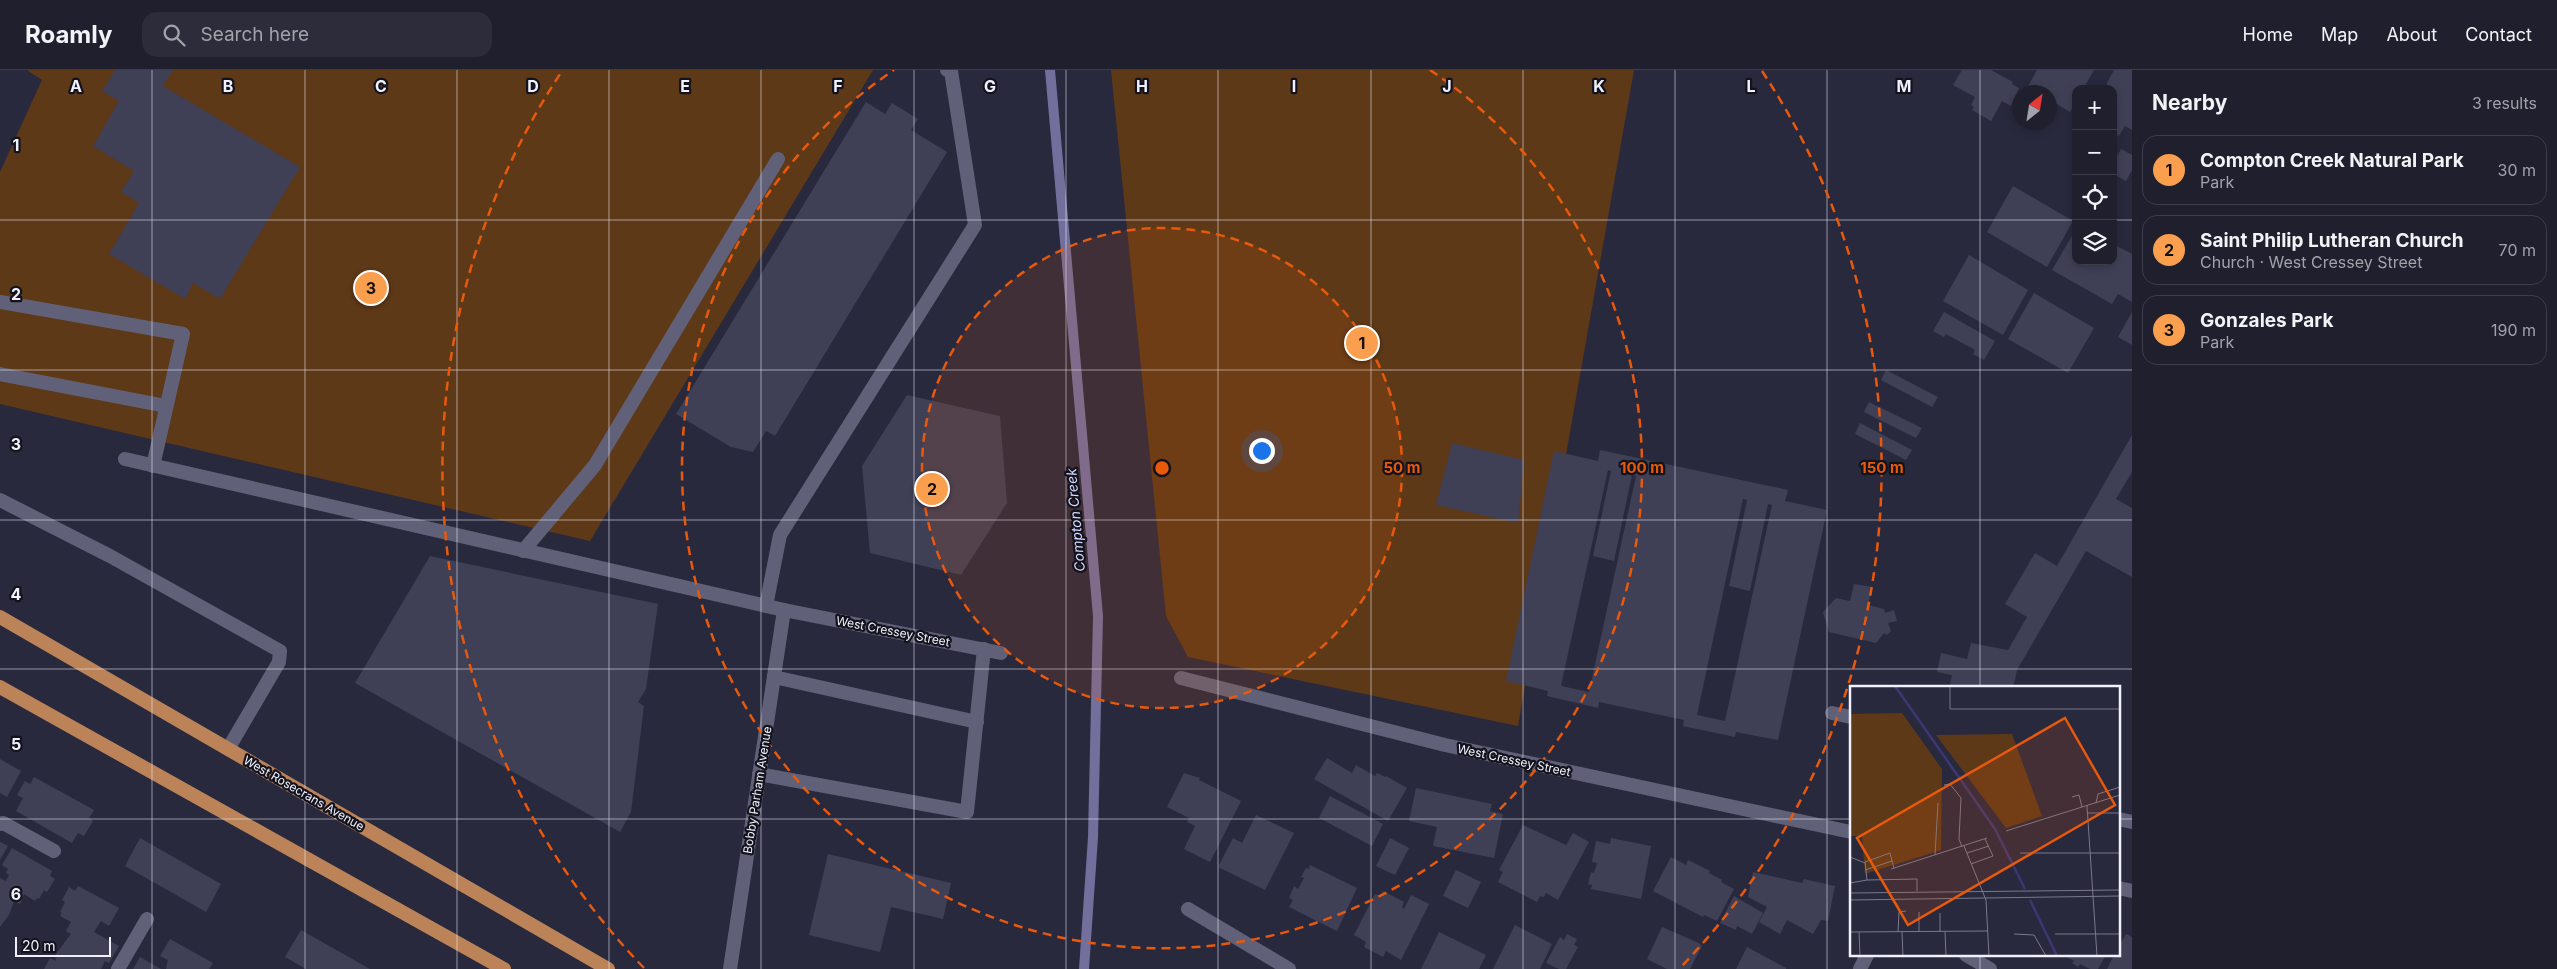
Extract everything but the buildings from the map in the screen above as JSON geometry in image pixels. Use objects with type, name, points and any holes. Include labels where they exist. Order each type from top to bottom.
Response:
[{"type":"main road","name":"West Rosecrans Avenue","points":[[0,617],[608,969]]},
{"type":"main road","points":[[0,687],[504,969]]},
{"type":"street","points":[[766,606],[780,535],[976,225],[951,72],[948,70]]},
{"type":"street","points":[[523,551],[594,464],[778,159]]},
{"type":"street","points":[[0,302],[183,334],[153,466]]},
{"type":"street","points":[[0,374],[166,406]]},
{"type":"street","name":"West Cressey Street","points":[[124,459],[784,610],[1002,653]]},
{"type":"street","points":[[0,500],[110,556],[280,651],[279,662],[228,749]]},
{"type":"street","name":"Bobby Parham Avenue","points":[[730,969],[784,610]]},
{"type":"street","points":[[760,774],[968,812],[984,649]]},
{"type":"street","points":[[774,677],[977,722]]},
{"type":"street","name":"West Cressey Street","points":[[1181,678],[1445,745],[1850,832]]},
{"type":"street","points":[[1832,713],[1850,717]]},
{"type":"street","points":[[0,824],[3,823],[54,851]]},
{"type":"street","points":[[1188,909],[1289,969]]},
{"type":"street","points":[[118,969],[147,919]]},
{"type":"street","points":[[1860,969],[1866,956]]},
{"type":"street","points":[[1968,956],[1990,969]]},
{"type":"shaded area","points":[[27,70],[873,70],[590,541],[0,404],[0,172],[42,80]]},
{"type":"shaded area","points":[[1111,70],[1634,70],[1518,726],[1188,657],[1166,616]]},
{"type":"waterway","name":"Compton Creek","points":[[1050,70],[1098,616],[1093,837],[1084,969]]},
{"type":"place","name":"Gonzales Park","points":[[371,288]]},
{"type":"place","name":"Compton Creek Natural Park","points":[[1362,343]]},
{"type":"place","name":"Saint Philip Lutheran Church","points":[[932,489]]}]
